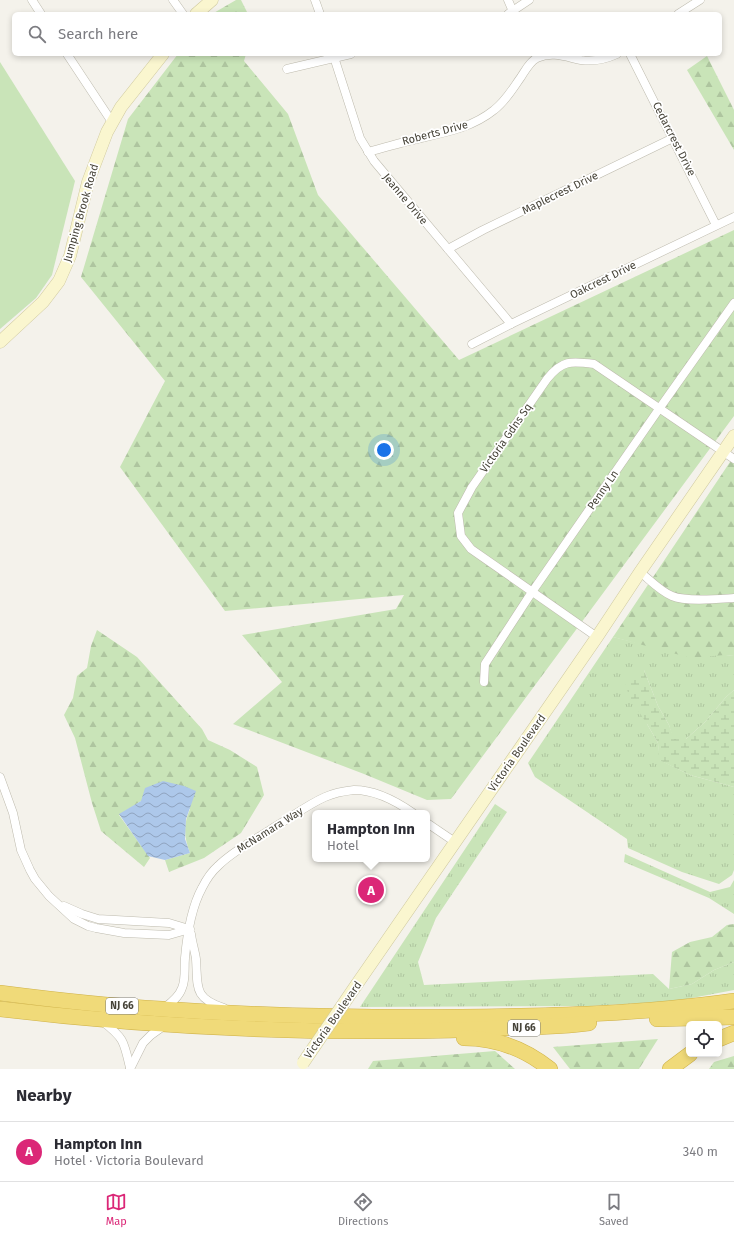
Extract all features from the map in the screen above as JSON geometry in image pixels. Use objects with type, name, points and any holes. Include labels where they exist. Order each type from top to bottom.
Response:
[{"type":"highway","name":"NJ 66","points":[[0,993],[102,1004],[244,1014],[395,1017],[563,1016],[618,1020]]},
{"type":"highway","points":[[563,1016],[674,1008],[734,1001]]},
{"type":"highway","name":"NJ 66","points":[[0,1009],[166,1024],[368,1031],[431,1031],[565,1026],[618,1020],[734,1017]]},
{"type":"highway","points":[[290,1029],[350,1038],[483,1039],[518,1048],[550,1069]]},
{"type":"highway","points":[[722,1038],[734,1033]]},
{"type":"highway","points":[[670,1069],[686,1057]]},
{"type":"street","points":[[32,0],[40,12]]},
{"type":"street","points":[[173,0],[182,12]]},
{"type":"street","points":[[198,12],[212,0]]},
{"type":"street","points":[[315,0],[319,12]]},
{"type":"street","points":[[508,0],[512,12]]},
{"type":"street","points":[[513,12],[529,0]]},
{"type":"street","points":[[681,12],[700,0]]},
{"type":"street","points":[[68,56],[112,122]]},
{"type":"street","name":"Jumping Brook Road","points":[[0,342],[43,302],[54,289],[70,256],[88,182],[112,122],[131,94],[161,56]]},
{"type":"street","points":[[287,69],[333,56]]},
{"type":"street","name":"Jeanne Drive","points":[[333,56],[360,138],[368,152],[383,173],[511,324]]},
{"type":"street","name":"Roberts Drive","points":[[368,152],[457,130],[479,120],[494,110],[504,100],[534,56]]},
{"type":"street","name":"Roberts Drive","points":[[568,56],[582,60],[595,60],[611,56]]},
{"type":"street","name":"Cedarcrest Drive","points":[[631,56],[716,225]]},
{"type":"street","name":"Maplecrest Drive","points":[[448,250],[490,227],[673,138]]},
{"type":"street","name":"Oakcrest Drive","points":[[472,344],[734,217]]},
{"type":"street","name":"Penny Ln","points":[[484,682],[485,664],[532,592],[734,303]]},
{"type":"street","name":"Victoria Gdns Sq","points":[[597,637],[472,550],[461,536],[458,513],[472,487],[547,379],[554,370],[564,363],[578,362],[594,364],[734,459]]},
{"type":"street","name":"Victoria Boulevard","points":[[301,1066],[734,436]]},
{"type":"street","points":[[640,572],[664,591],[673,596],[695,600],[734,598]]},
{"type":"street","points":[[0,777],[9,800],[25,861],[35,879],[49,896],[74,918],[88,926],[124,933],[169,935],[190,929]]},
{"type":"street","name":"McNamara Way","points":[[162,1009],[178,996],[184,983],[185,958],[192,915],[198,896],[205,882],[218,866],[238,851],[312,804],[326,797],[348,791],[362,790],[394,801],[408,810]]},
{"type":"street","points":[[430,825],[455,842]]},
{"type":"street","points":[[56,902],[82,914],[98,919],[169,923],[190,929]]},
{"type":"street","name":"McNamara Way","points":[[190,929],[196,958],[198,987],[200,993],[212,1004],[244,1014]]},
{"type":"street","points":[[100,1019],[121,1039],[126,1050],[130,1069]]},
{"type":"street","points":[[130,1069],[143,1043],[166,1024]]},
{"type":"green space","points":[[236,0],[241,0],[247,12],[215,12]]},
{"type":"green space","points":[[176,56],[245,56],[244,61],[288,114],[318,195],[459,360],[734,230],[734,416],[451,799],[427,800],[364,774],[233,724],[282,682],[242,635],[396,609],[404,595],[225,611],[120,467],[165,381],[81,277],[128,119]]},
{"type":"green space","points":[[707,56],[734,110],[734,150],[687,70]]},
{"type":"green space","points":[[0,62],[75,181],[52,275],[36,298],[0,329]]},
{"type":"green space","points":[[734,456],[734,656],[724,655],[691,658],[613,637]]},
{"type":"green space","points":[[97,630],[137,657],[202,729],[208,740],[230,750],[257,767],[264,795],[241,833],[204,858],[169,872],[165,860],[190,853],[186,842],[185,826],[190,809],[141,801],[119,815],[150,858],[144,867],[101,831],[75,738],[64,715],[73,698],[77,676],[87,668],[91,646]]},
{"type":"green space","points":[[613,637],[646,645],[734,656],[734,690],[726,697],[705,722],[686,739],[673,739],[669,725],[658,706],[644,670],[647,724],[658,743],[660,760],[690,775],[734,787],[734,870],[732,875],[719,884],[682,872],[628,848],[627,839],[535,777],[528,763]]},
{"type":"green space","points":[[644,670],[658,706],[669,725],[674,739],[686,739],[705,722],[726,697],[734,690],[734,787],[690,775],[659,760],[658,743],[630,698],[625,684],[633,672]]},
{"type":"green space","points":[[495,804],[507,812],[436,918],[418,962],[424,985],[653,974],[669,989],[692,984],[714,970],[734,962],[734,990],[676,1001],[590,1006],[360,1007]]},
{"type":"green space","points":[[625,854],[710,892],[730,887],[734,880],[734,914],[709,898],[624,862]]},
{"type":"green space","points":[[734,924],[734,962],[714,970],[692,984],[669,989],[672,952],[690,942],[712,937],[727,925]]},
{"type":"green space","points":[[658,1039],[639,1069],[570,1069],[553,1047]]},
{"type":"green space","points":[[495,1051],[515,1069],[368,1069],[373,1061]]},
{"type":"green space","points":[[734,1056],[734,1069],[709,1069],[714,1062]]},
{"type":"water","points":[[163,781],[184,786],[196,791],[186,819],[185,839],[190,853],[165,860],[148,856],[119,814],[141,801],[145,788]]},
{"type":"place","name":"Hampton Inn","points":[[371,890]]}]
